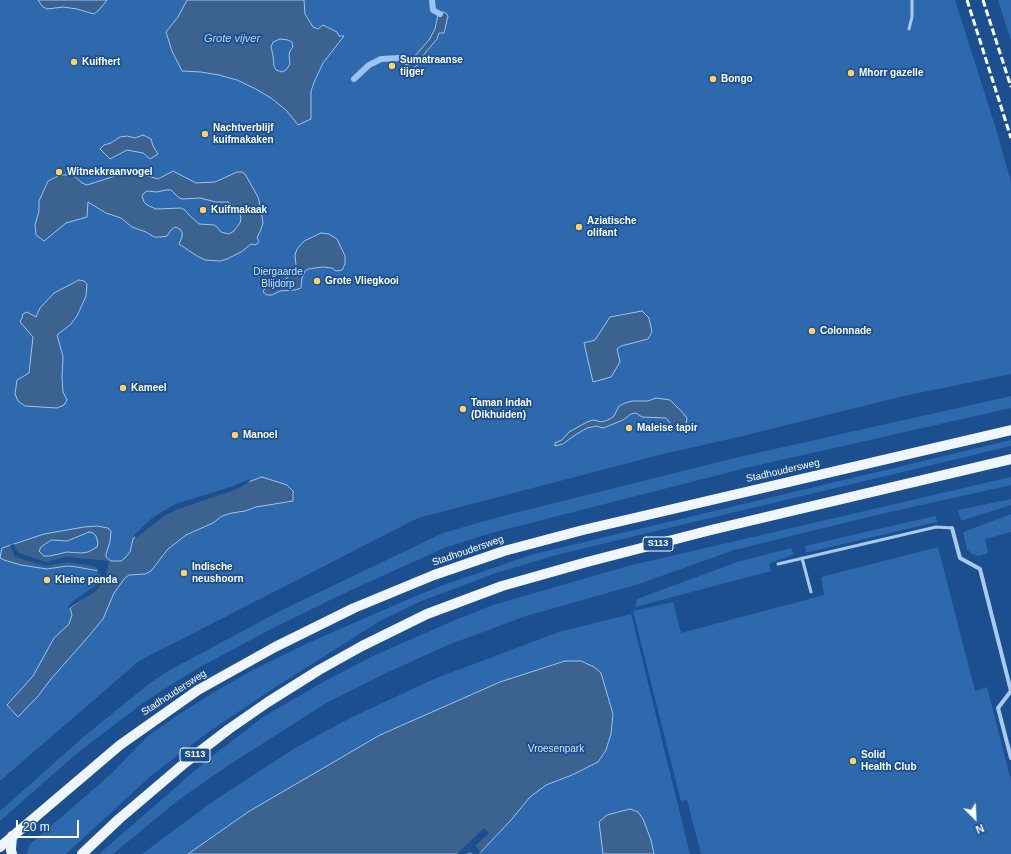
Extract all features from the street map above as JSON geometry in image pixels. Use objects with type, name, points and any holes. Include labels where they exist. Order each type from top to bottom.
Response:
[{"type":"main road","name":"Stadhoudersweg","points":[[0,847],[120,745],[198,690],[281,644],[354,608],[426,578],[504,552],[583,530],[1011,430]]},
{"type":"main road","name":"S113","points":[[82,854],[119,819],[186,762],[236,724],[319,670],[362,646],[427,614],[502,586],[587,562],[711,530],[1011,459]]},
{"type":"main road","points":[[12,836],[12,854]]},
{"type":"street","points":[[952,528],[960,558],[980,569],[1011,691],[998,708],[1011,758]]},
{"type":"lane","points":[[909,29],[912,17],[912,0]]},
{"type":"lane","points":[[778,564],[936,527],[952,528]]},
{"type":"lane","points":[[802,558],[811,592]]},
{"type":"green space","name":"Diergaarde Blijdorp","points":[[0,0],[955,0],[996,129],[1011,182],[1011,374],[904,396],[663,454],[418,518],[139,661],[0,781]]},
{"type":"green space","points":[[998,0],[1011,0],[1011,41]]},
{"type":"green space","points":[[1011,396],[1011,408],[750,467],[491,533],[444,548],[349,591],[273,628],[202,666],[169,686],[143,703],[76,754],[0,821],[0,811],[87,734],[150,683],[168,671],[282,610],[443,533],[506,515],[739,457]]},
{"type":"green space","points":[[1011,440],[1011,446],[560,554],[496,573],[419,602],[380,621],[274,688],[207,733],[152,775],[66,854],[27,854],[29,845],[111,774],[148,736],[178,715],[253,670],[308,643],[411,598],[446,584],[534,554]]},
{"type":"green space","points":[[1011,477],[1011,485],[881,514],[734,550],[639,584],[526,616],[448,645],[386,673],[328,702],[229,765],[177,801],[113,854],[99,854],[206,761],[263,717],[325,681],[373,656],[455,620],[493,605],[628,566]]},
{"type":"green space","points":[[1011,499],[1011,505],[961,520],[958,510]]},
{"type":"green space","points":[[1011,514],[1011,532],[985,539],[988,553],[979,556],[972,554],[967,549],[963,532]]},
{"type":"green space","points":[[935,516],[937,522],[806,552],[805,546]]},
{"type":"green space","name":"Solid Health Club","points":[[938,547],[975,691],[987,687],[1011,781],[1011,854],[701,854],[687,800],[681,801],[633,611],[673,602],[681,633],[824,595],[821,577]]},
{"type":"green space","points":[[791,548],[794,554],[769,564],[771,571],[635,607],[637,599],[737,562]]},
{"type":"green space","name":"Vroesenpark","points":[[631,614],[690,854],[142,854],[212,802],[295,748],[352,717],[434,679],[559,632]]},
{"type":"water","points":[[38,0],[107,0],[94,14],[63,7],[47,9],[42,6]]},
{"type":"water","name":"Grote vijver","points":[[187,0],[304,0],[305,14],[313,27],[318,29],[323,25],[337,32],[339,36],[344,36],[323,63],[315,80],[311,91],[311,119],[298,125],[286,110],[271,98],[237,80],[201,72],[182,71],[172,51],[166,32],[178,17]],"holes":[[[280,39],[292,42],[293,47],[289,55],[290,64],[286,70],[282,72],[276,70],[274,66],[271,47],[273,42]]]},
{"type":"water","points":[[443,12],[448,16],[444,33],[439,33],[437,39],[420,59],[422,62],[410,70],[406,70],[404,66],[429,40],[435,29],[438,15]]},
{"type":"water","points":[[143,135],[151,139],[158,154],[150,159],[143,153],[127,150],[110,159],[100,149],[104,145],[111,143],[120,137],[127,136],[135,138]]},
{"type":"water","points":[[131,171],[158,179],[173,171],[196,183],[215,182],[237,172],[242,172],[245,174],[258,197],[260,205],[263,223],[257,238],[259,241],[256,245],[251,244],[241,252],[227,259],[220,261],[205,260],[179,244],[182,237],[182,232],[180,229],[175,227],[167,236],[154,237],[146,232],[132,227],[121,218],[106,213],[88,202],[87,217],[66,223],[44,241],[36,235],[35,225],[39,211],[39,201],[48,181],[60,175],[73,175],[82,183],[87,185]],"holes":[[[171,190],[182,199],[200,198],[216,202],[228,202],[238,209],[241,218],[240,223],[234,231],[229,234],[221,232],[214,225],[199,224],[181,208],[156,209],[147,205],[142,196],[147,191],[157,192]]]},
{"type":"water","points":[[321,233],[329,234],[337,239],[345,256],[345,264],[342,270],[336,271],[332,268],[323,267],[308,269],[305,271],[302,278],[301,288],[280,291],[272,295],[267,295],[263,292],[265,288],[283,282],[286,279],[296,266],[295,255],[297,249],[304,241]]},
{"type":"water","points":[[79,280],[84,281],[87,284],[86,296],[77,316],[70,325],[57,335],[63,356],[63,392],[67,400],[64,405],[57,408],[25,406],[18,401],[15,394],[17,380],[29,373],[33,337],[20,322],[23,314],[27,312],[36,317],[40,308],[54,293]]},
{"type":"water","points":[[642,311],[649,318],[652,332],[648,339],[621,346],[617,349],[620,362],[611,377],[593,382],[584,343],[595,340],[610,317]]},
{"type":"water","points":[[656,398],[670,400],[687,418],[686,424],[682,430],[674,428],[666,418],[642,417],[636,413],[631,414],[623,420],[606,427],[602,428],[597,426],[587,428],[563,444],[555,446],[555,443],[562,440],[569,432],[587,422],[593,420],[602,422],[610,419],[614,416],[619,406],[625,403],[632,401],[648,401]]},
{"type":"water","points":[[262,477],[287,485],[293,491],[293,501],[256,507],[222,516],[213,523],[186,535],[168,549],[151,571],[145,574],[129,575],[125,578],[114,593],[103,619],[38,696],[18,717],[7,705],[33,676],[54,638],[69,624],[72,615],[70,608],[91,593],[103,576],[99,571],[77,567],[67,566],[47,569],[21,565],[0,558],[2,548],[44,534],[97,526],[108,528],[111,531],[106,557],[111,561],[121,561],[130,552],[133,539],[164,512]],"holes":[[[89,532],[96,536],[98,543],[97,547],[88,552],[67,552],[44,556],[39,551],[41,547],[51,540],[67,541]]]},
{"type":"water","points":[[565,661],[581,661],[594,667],[601,673],[613,714],[611,734],[606,750],[598,762],[572,775],[546,785],[530,797],[479,854],[188,854],[248,812],[380,735],[500,682]]},
{"type":"water","points":[[630,809],[638,812],[643,819],[651,840],[654,854],[603,854],[599,822],[607,815]]},
{"type":"pier","points":[[250,479],[250,481],[237,489],[178,509],[164,516],[136,538],[134,535],[151,519],[176,504]]},
{"type":"pier","points":[[14,544],[19,553],[46,562],[67,557],[109,561],[106,576],[99,588],[68,609],[73,601],[95,586],[101,576],[97,573],[98,569],[94,566],[68,562],[46,566],[15,557],[10,545]]},
{"type":"pier","points":[[484,828],[489,833],[475,846],[481,852],[479,854],[473,854],[470,851],[466,854],[457,854]]},
{"type":"waterway","points":[[432,0],[433,10],[440,14]]},
{"type":"waterway","points":[[354,79],[369,65],[381,59],[399,58],[404,59],[407,63]]},
{"type":"railway","points":[[967,0],[1011,138]]},
{"type":"railway","points":[[983,0],[1011,87]]},
{"type":"place","name":"Kuifhert","points":[[74,62]]},
{"type":"place","name":"Sumatraanse tijger","points":[[392,66]]},
{"type":"place","name":"Mhorr gazelle","points":[[851,73]]},
{"type":"place","name":"Bongo","points":[[713,79]]},
{"type":"place","name":"Nachtverblijf kuifmakaken","points":[[205,134]]},
{"type":"place","name":"Witnekkraanvogel","points":[[59,172]]},
{"type":"place","name":"Kuifmakaak","points":[[203,210]]},
{"type":"place","name":"Aziatische olifant","points":[[579,227]]},
{"type":"place","name":"Grote Vliegkooi","points":[[317,281]]},
{"type":"place","name":"Colonnade","points":[[812,331]]},
{"type":"place","name":"Kameel","points":[[123,388]]},
{"type":"place","name":"Taman Indah (Dikhuiden)","points":[[463,409]]},
{"type":"place","name":"Maleise tapir","points":[[629,428]]},
{"type":"place","name":"Manoel","points":[[235,435]]},
{"type":"place","name":"Indische neushoorn","points":[[184,573]]},
{"type":"place","name":"Kleine panda","points":[[47,580]]},
{"type":"place","name":"Solid Health Club","points":[[853,761]]}]
